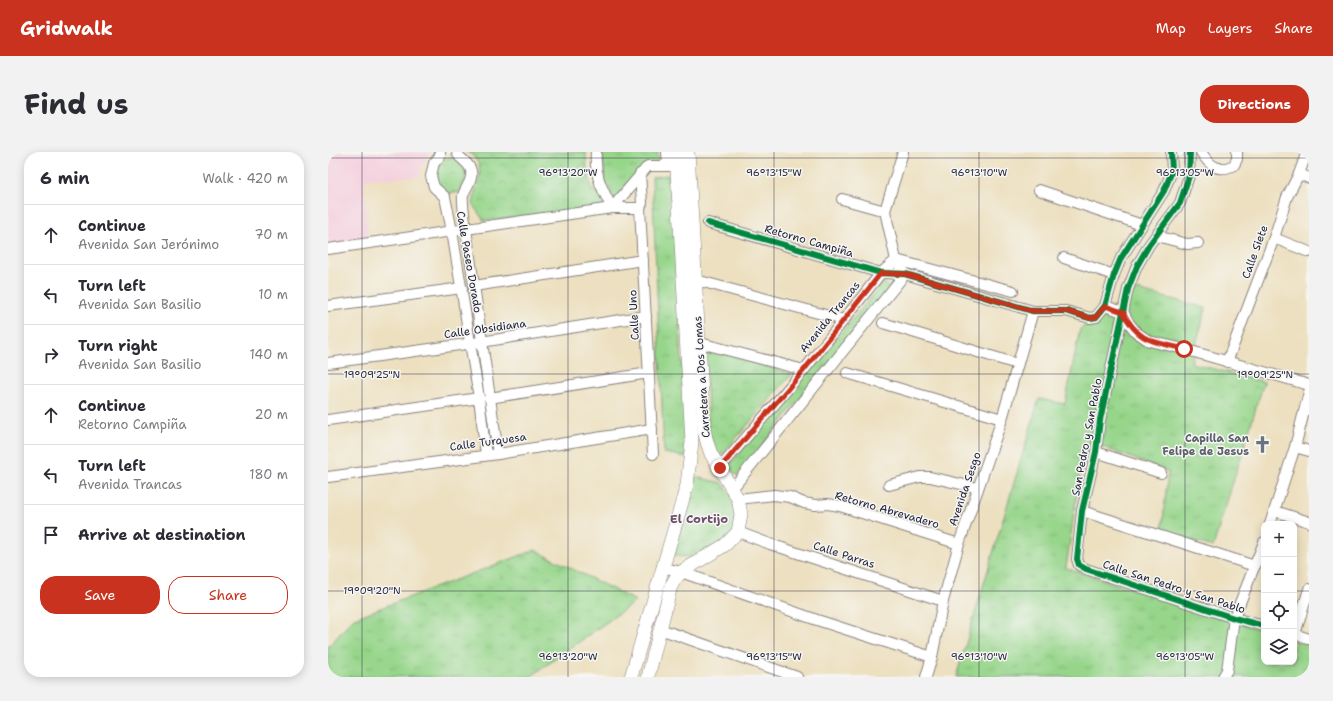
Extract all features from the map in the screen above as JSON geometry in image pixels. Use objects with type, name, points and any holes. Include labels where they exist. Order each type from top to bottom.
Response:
[{"type":"main road","name":"Carretera a Dos Lomas","points":[[676,152],[673,165],[686,212],[696,280],[704,430],[706,442],[711,454],[735,494],[741,514],[738,532]]},
{"type":"main road","name":"Carretera a Dos Lomas","points":[[631,677],[687,485],[692,442],[686,212],[688,152]]},
{"type":"main road","points":[[648,677],[671,586],[681,572],[725,545],[738,532]]},
{"type":"street","points":[[596,152],[595,159],[598,181],[612,208]]},
{"type":"street","points":[[612,208],[648,166],[673,165],[667,152]]},
{"type":"street","points":[[735,494],[905,274],[896,260],[885,211],[903,152]]},
{"type":"street","points":[[1171,152],[1172,171],[1164,191],[1121,258],[1114,275],[1105,306],[1123,312],[1136,332],[1149,340],[1309,385]]},
{"type":"street","name":"San Pedro y San Pablo","points":[[1079,565],[1077,551],[1082,511],[1096,452],[1100,420],[1128,289],[1137,266],[1156,236],[1180,203],[1188,176],[1190,152]]},
{"type":"street","points":[[1201,152],[1213,166],[1220,168],[1228,168],[1234,165],[1237,159],[1237,152]]},
{"type":"street","name":"Calle Siete","points":[[1227,362],[1274,238],[1287,197],[1299,174],[1307,152]]},
{"type":"street","points":[[440,154],[457,154]]},
{"type":"street","name":"Calle Paseo Dorado","points":[[440,154],[434,163],[431,176],[434,188],[445,197],[462,288],[476,342]]},
{"type":"street","name":"Calle Paseo Dorado","points":[[457,154],[468,163],[471,172],[470,182],[463,195],[474,286],[476,342],[484,398],[498,454]]},
{"type":"street","name":"Calle Uno","points":[[640,174],[642,203],[640,208],[653,454]]},
{"type":"street","points":[[1299,174],[1309,178]]},
{"type":"street","points":[[1039,190],[1142,225]]},
{"type":"street","points":[[445,197],[463,195]]},
{"type":"street","points":[[842,199],[885,211]]},
{"type":"street","points":[[328,249],[612,208],[640,208]]},
{"type":"street","name":"Retorno Campiña","points":[[708,222],[881,273],[905,274],[1033,311],[1066,311],[1090,318],[1096,317],[1105,306]]},
{"type":"street","points":[[1156,236],[1187,244],[1198,243]]},
{"type":"street","points":[[1274,238],[1309,252]]},
{"type":"street","points":[[1064,258],[1114,275]]},
{"type":"street","points":[[474,286],[643,260]]},
{"type":"street","points":[[896,260],[1013,291]]},
{"type":"street","name":"Avenida Trancas","points":[[720,468],[804,370],[881,273],[896,260]]},
{"type":"street","points":[[696,280],[844,320]]},
{"type":"street","points":[[328,306],[462,288]]},
{"type":"street","name":"Avenida Sesgo","points":[[926,677],[932,657],[943,600],[959,544],[1002,419],[1033,311]]},
{"type":"street","name":"Calle Obsidiana","points":[[328,363],[646,316]]},
{"type":"street","points":[[883,323],[1017,364]]},
{"type":"street","points":[[700,343],[804,370]]},
{"type":"street","points":[[328,420],[649,373]]},
{"type":"street","points":[[847,373],[1002,419]]},
{"type":"street","points":[[1271,521],[1295,446],[1309,392]]},
{"type":"street","name":"Calle Paseo Dorado","points":[[484,398],[486,455]]},
{"type":"street","name":"Calle Turquesa","points":[[328,477],[498,454],[652,429]]},
{"type":"street","points":[[1295,446],[1309,451]]},
{"type":"street","points":[[1096,452],[1161,474]]},
{"type":"street","points":[[889,484],[920,477],[930,477],[978,488]]},
{"type":"street","name":"Retorno Abrevadero","points":[[735,494],[774,495],[790,497],[804,503],[815,505],[828,504],[840,506],[959,544]]},
{"type":"street","points":[[1082,511],[1255,566]]},
{"type":"street","points":[[1275,511],[1309,522]]},
{"type":"street","name":"Calle Parras","points":[[738,532],[770,544],[943,600]]},
{"type":"street","points":[[1223,677],[1227,670],[1234,618],[1261,550]]},
{"type":"street","name":"Calle San Pedro y San Pablo","points":[[1079,565],[1086,569],[1234,618],[1261,625]]},
{"type":"street","points":[[662,567],[681,572],[817,620],[932,657]]},
{"type":"street","points":[[1296,629],[1309,589]]},
{"type":"street","points":[[660,629],[796,677]]},
{"type":"street","points":[[1297,635],[1309,638]]},
{"type":"shaded area","points":[[328,152],[429,152],[429,156],[421,166],[420,177],[364,179],[368,239],[328,245]]},
{"type":"green space","points":[[468,152],[586,152],[586,162],[592,190],[602,194],[604,207],[484,221],[473,205],[476,187],[480,176],[479,165],[475,158]]},
{"type":"green space","points":[[602,152],[658,152],[658,161],[614,200],[605,180]]},
{"type":"green space","points":[[441,158],[461,158],[465,166],[466,174],[462,191],[444,194],[439,185],[437,176],[437,168]]},
{"type":"green space","points":[[668,175],[675,231],[687,457],[664,453],[652,177]]},
{"type":"green space","points":[[884,282],[889,289],[737,476],[728,466]]},
{"type":"green space","points":[[1137,290],[1206,308],[1191,363],[1264,382],[1213,547],[1162,531],[1168,472],[1095,444],[1082,461],[1066,568],[1261,630],[1261,665],[1297,665],[1297,641],[1309,645],[1309,677],[956,677],[1039,399],[1065,404],[1080,329],[1108,312]]},
{"type":"green space","points":[[705,348],[792,374],[718,459],[709,434]]},
{"type":"green space","points":[[692,476],[722,483],[738,503],[737,528],[720,543],[692,557],[670,556]]},
{"type":"green space","points":[[535,550],[636,601],[530,677],[328,677],[328,647],[354,618]]},
{"type":"cycle path","points":[[708,223],[881,273],[905,274],[1033,311],[1066,311],[1090,318],[1096,317],[1105,306],[1114,275],[1121,258],[1164,191],[1172,171],[1171,152]]},
{"type":"cycle path","points":[[1190,152],[1189,176],[1180,203],[1149,245],[1137,266],[1128,289],[1100,420],[1096,452],[1082,511],[1077,559],[1079,565],[1086,569],[1234,618],[1261,625]]},
{"type":"place","name":"Capilla San Felipe de Jesus","points":[[1262,444]]},
{"type":"district","name":"El Cortijo","points":[[699,519]]},
{"type":"route","points":[[720,468],[804,370],[881,273],[905,274],[1033,311],[1066,311],[1090,318],[1096,317],[1105,306],[1123,312],[1136,332],[1149,340],[1184,349]]}]
